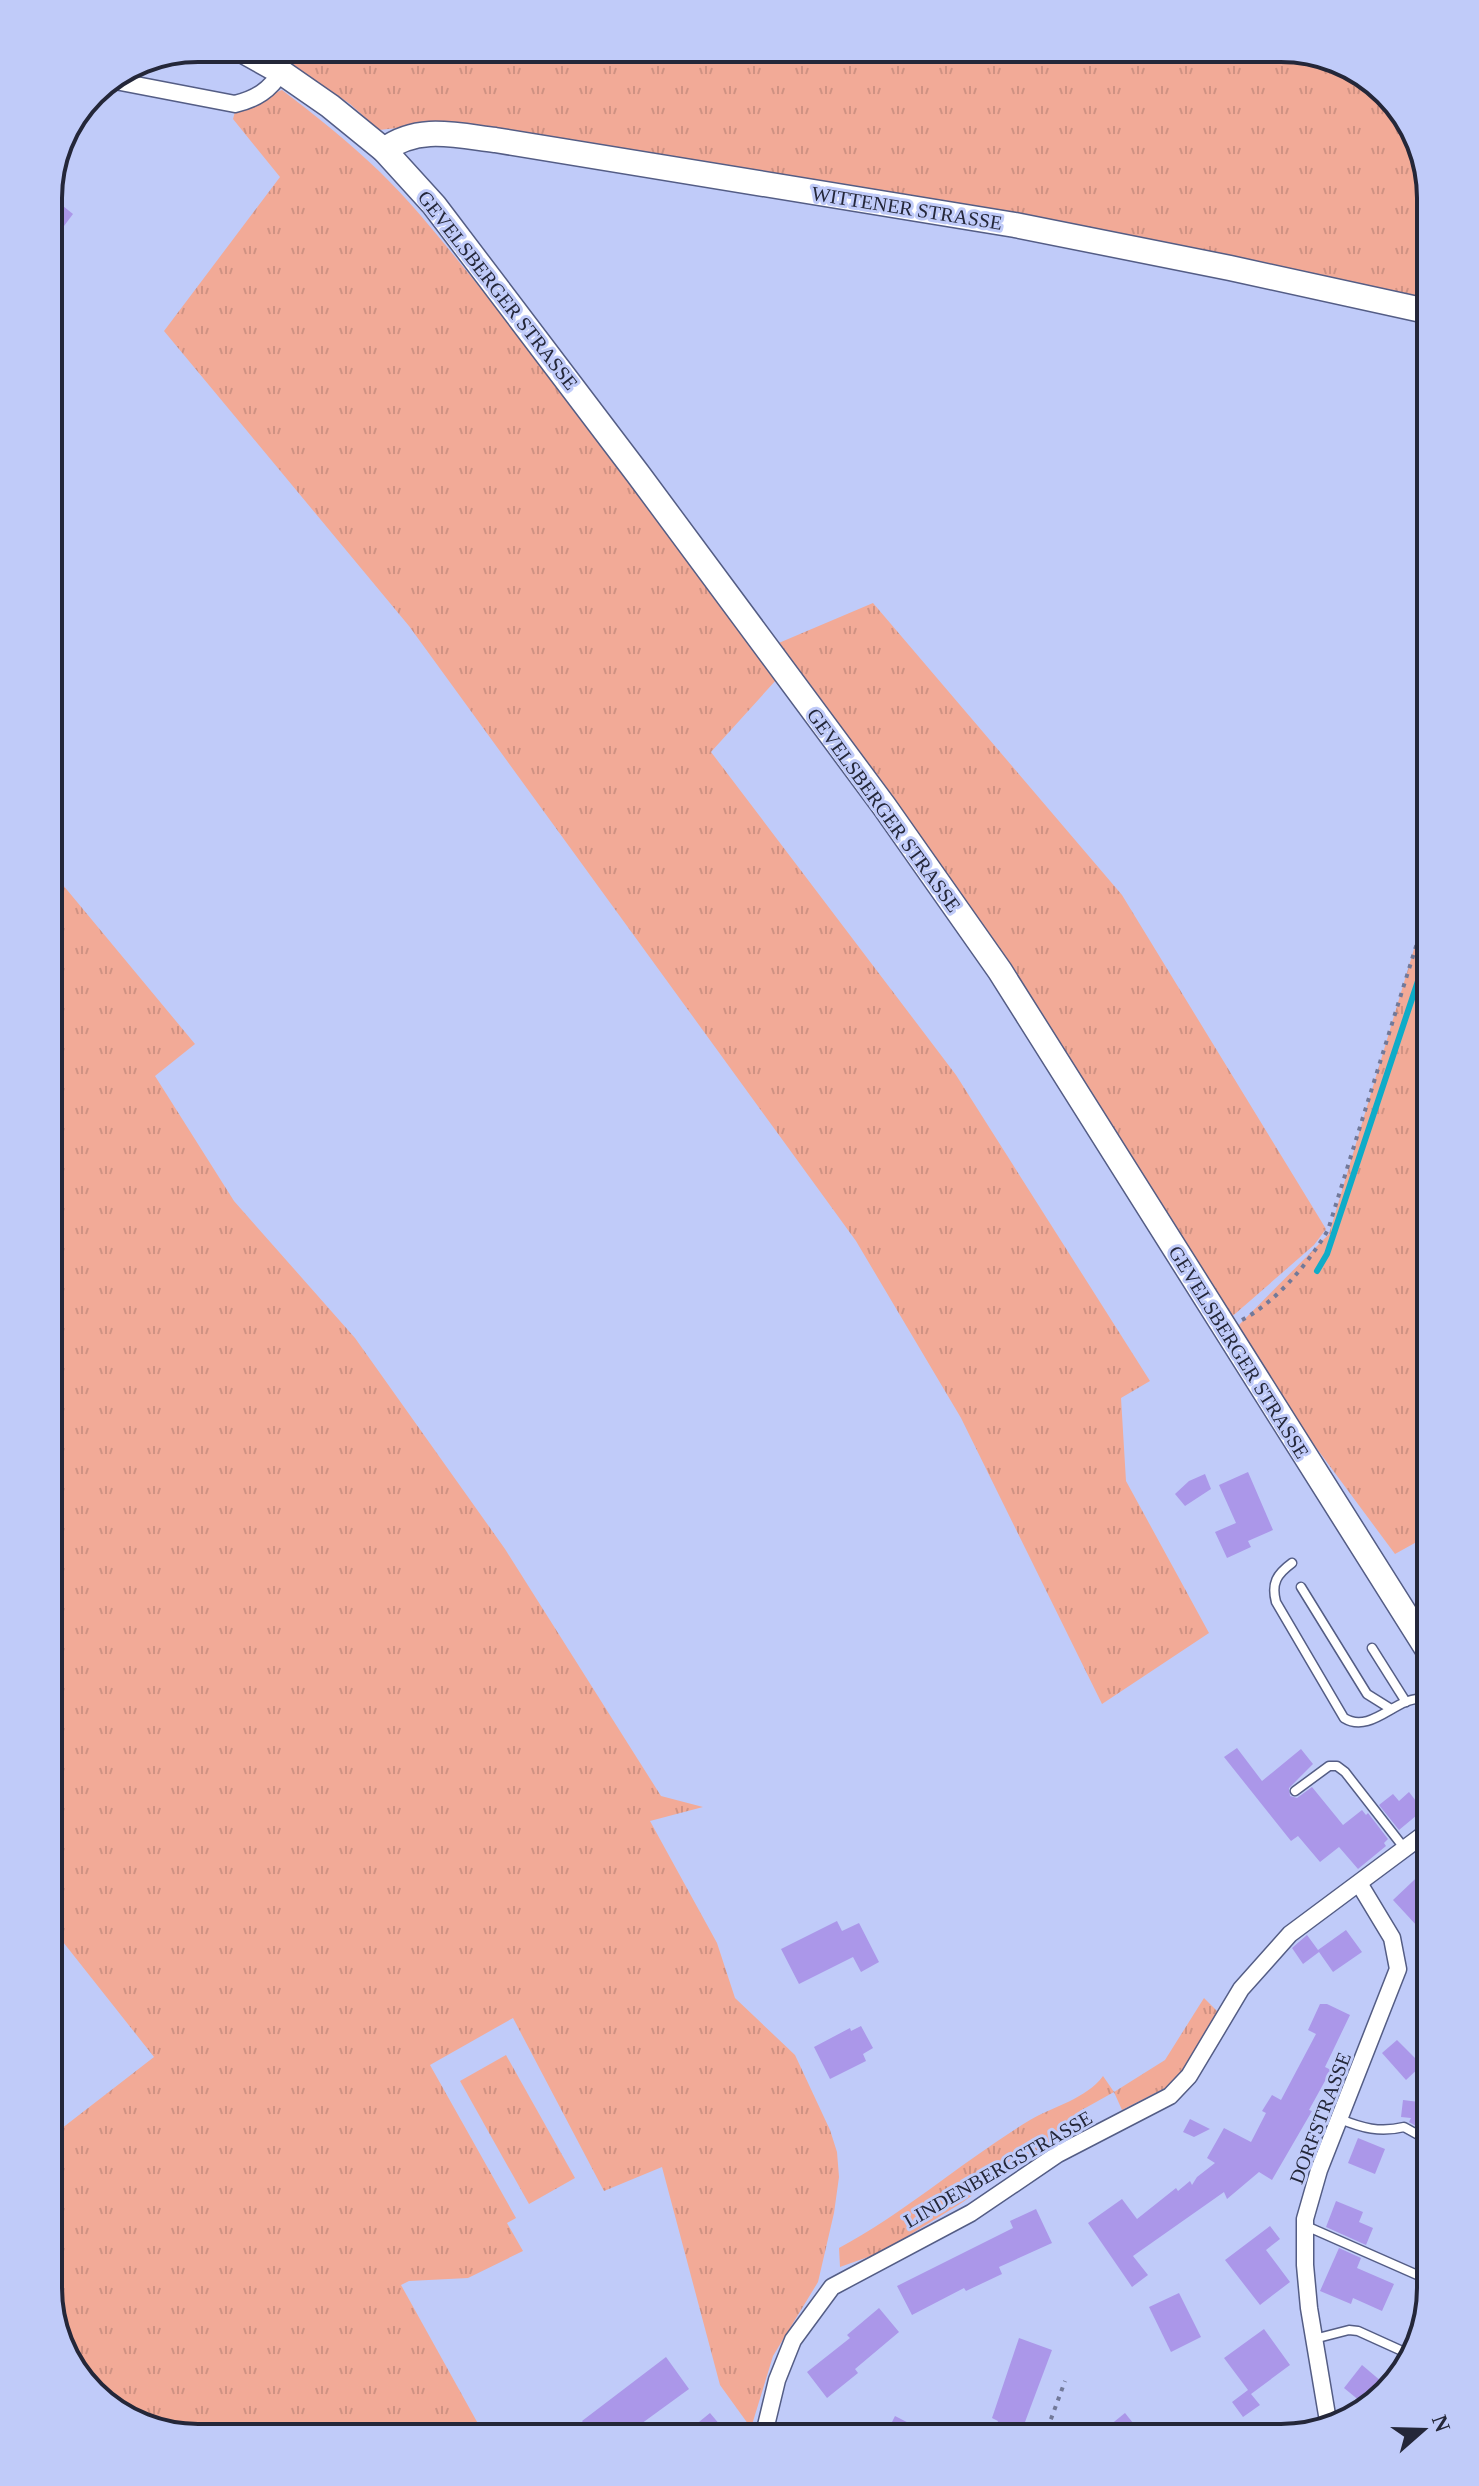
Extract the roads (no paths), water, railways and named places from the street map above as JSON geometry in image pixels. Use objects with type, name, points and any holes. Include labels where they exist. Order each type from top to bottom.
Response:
[{"type":"main road","name":"GEVELSBERGER STRASSE","points":[[263,62],[330,106],[384,150],[434,205],[488,273],[940,883],[1000,971],[1417,1633]]},
{"type":"main road","name":"WITTENER STRASSE","points":[[384,150],[402,138],[427,133],[495,140],[1015,225],[1214,264],[1417,309]]},
{"type":"street","points":[[126,83],[235,104],[249,101],[269,89],[281,72]]},
{"type":"street","name":"LINDENBERGSTRASSE","points":[[766,2424],[777,2380],[793,2340],[832,2287],[971,2213],[1058,2154],[1170,2096],[1189,2076],[1241,1989],[1290,1934],[1417,1840]]},
{"type":"street","name":"DORFSTRASSE","points":[[1327,2416],[1305,2265],[1305,2226],[1319,2170],[1398,1969],[1398,1955],[1392,1938],[1360,1885]]},
{"type":"lane","points":[[1292,1563],[1278,1573],[1276,1602],[1344,1718],[1352,1723],[1361,1723],[1417,1699]]},
{"type":"lane","points":[[1301,1587],[1367,1694],[1391,1709]]},
{"type":"lane","points":[[1372,1648],[1406,1702]]},
{"type":"lane","points":[[1295,1791],[1329,1766],[1337,1766],[1405,1849]]},
{"type":"lane","points":[[1340,2119],[1361,2128],[1386,2131],[1404,2127],[1417,2134]]},
{"type":"lane","points":[[1305,2226],[1417,2275]]},
{"type":"lane","points":[[1314,2339],[1349,2330],[1358,2331],[1401,2351]]},
{"type":"waterway","points":[[1317,1271],[1327,1254],[1417,984]]}]
